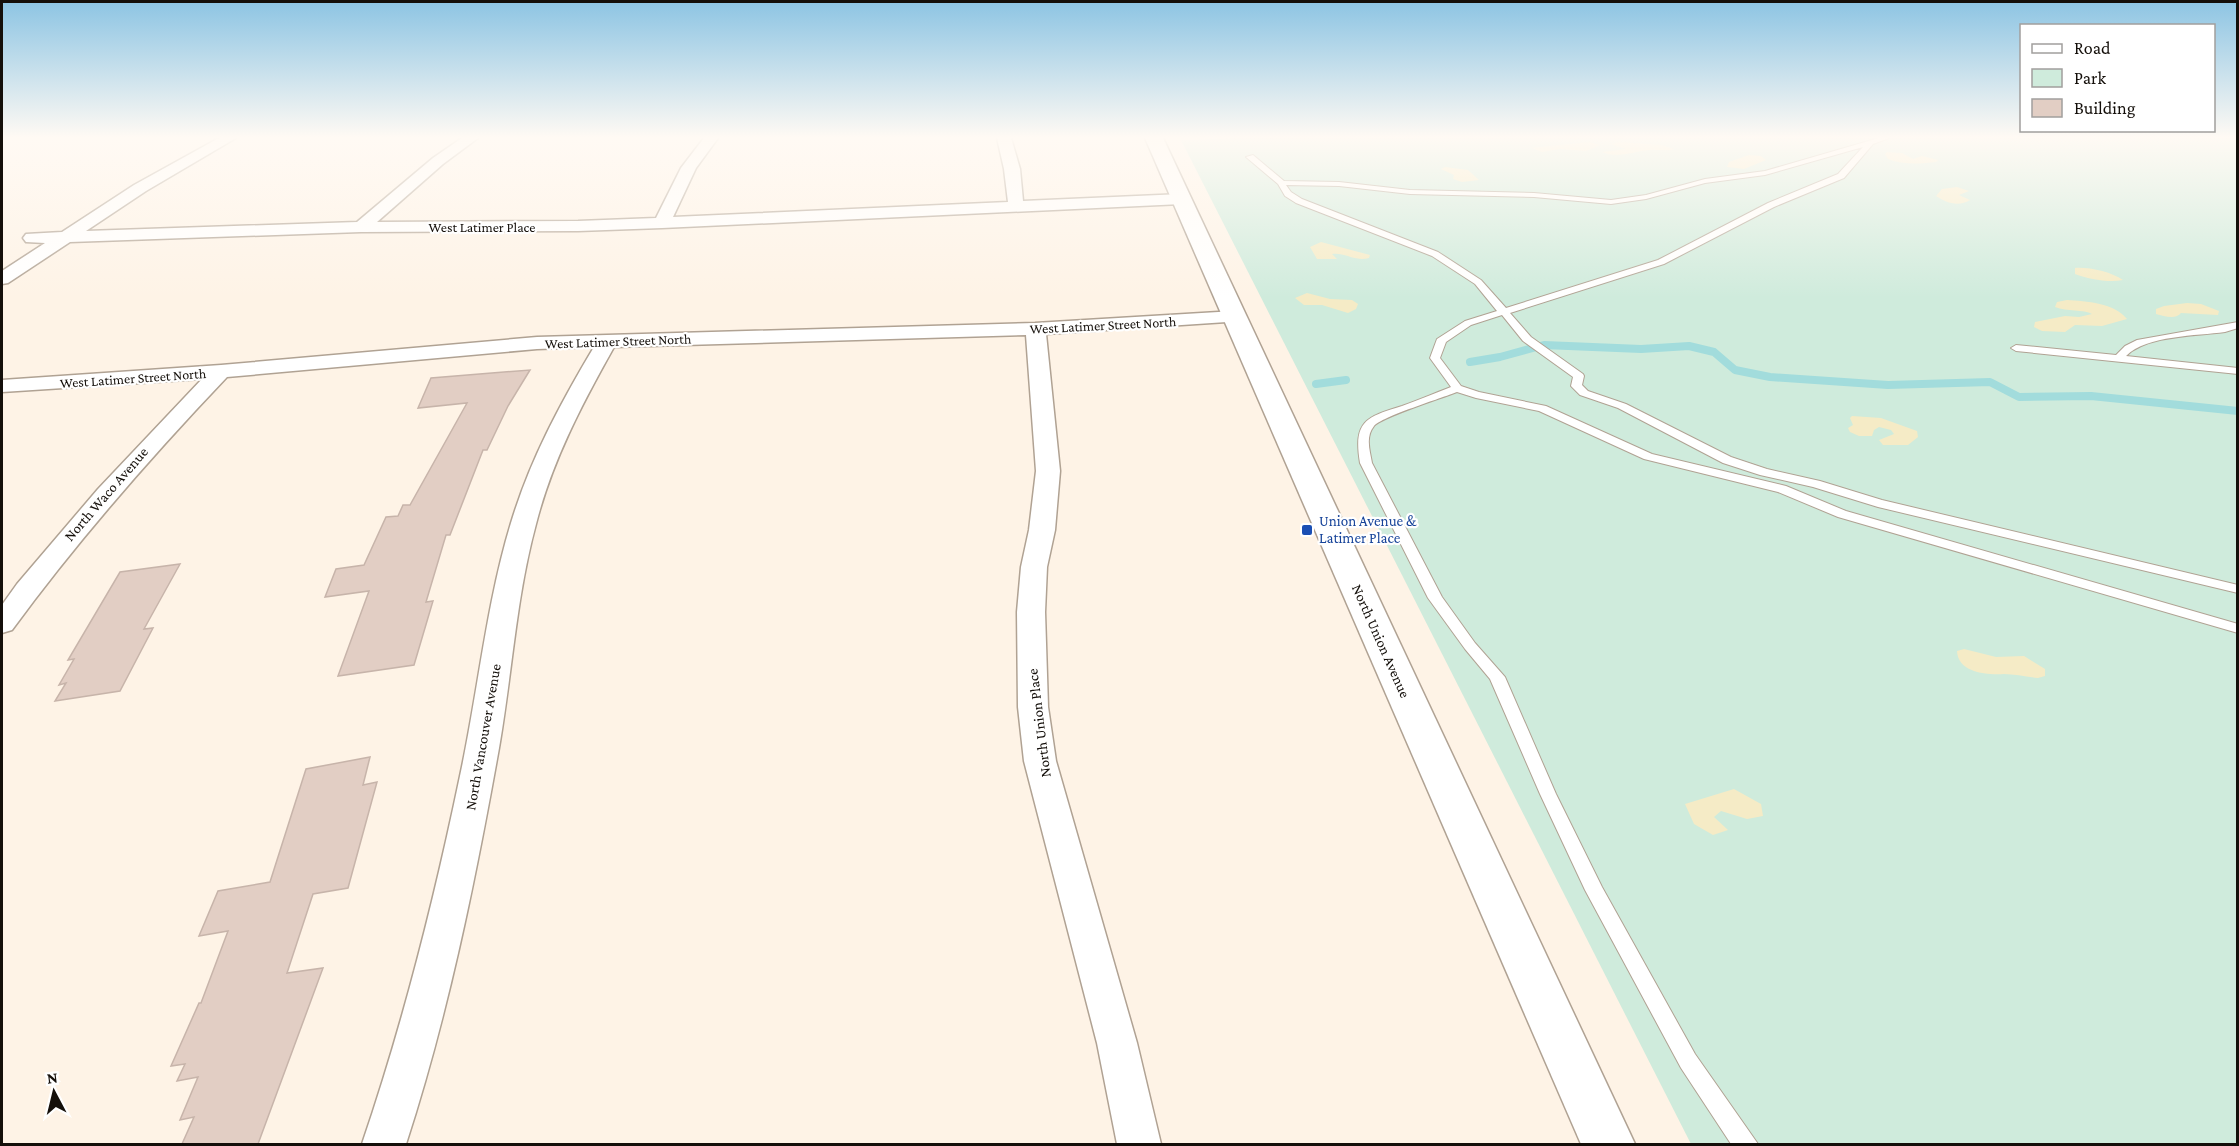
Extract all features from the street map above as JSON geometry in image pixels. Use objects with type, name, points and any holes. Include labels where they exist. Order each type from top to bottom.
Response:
[{"type":"street","points":[[2,279],[135,191]]},
{"type":"street","points":[[361,227],[402,191]]},
{"type":"street","points":[[662,223],[676,191]]},
{"type":"street","points":[[1014,191],[1016,206]]},
{"type":"street","name":"North Union Avenue","points":[[1178,191],[1608,1144]]},
{"type":"street","name":"West Latimer Place","points":[[32,238],[361,227],[662,223],[1182,200]]},
{"type":"street","name":"West Latimer Street North","points":[[2,386],[221,371],[464,349],[608,340],[1035,328],[1235,317]]},
{"type":"street","name":"North Union Place","points":[[1035,328],[1048,471],[1042,530],[1034,567],[1031,612],[1033,707],[1040,761],[1117,1043],[1139,1144]]},
{"type":"street","name":"North Vancouver Avenue","points":[[384,1144],[404,1086],[449,908],[484,738],[521,532],[532,494],[548,456],[577,393],[608,340]]},
{"type":"street","name":"North Waco Avenue","points":[[2,624],[60,546],[98,501],[138,456],[221,371]]},
{"type":"lane","points":[[1286,191],[1307,206],[1446,260],[1478,282],[1527,339],[1579,376],[1576,386],[1584,393],[1622,406],[1727,460],[1888,505],[2238,589]]},
{"type":"lane","points":[[1413,191],[1534,195],[1611,202],[1666,191]]},
{"type":"lane","points":[[1805,191],[1761,210],[1661,262],[1468,323],[1441,341],[1435,358],[1457,388],[1476,395],[1542,408],[1648,457],[1782,489],[1842,514],[2238,629]]},
{"type":"lane","points":[[2121,357],[2123,352],[2136,345],[2161,336],[2217,332],[2238,325]]},
{"type":"lane","points":[[2016,348],[2121,357],[2238,371]]},
{"type":"lane","points":[[1457,388],[1406,408],[1385,413],[1369,424],[1362,441],[1366,463],[1435,598],[1470,646],[1497,677],[1548,794],[1594,890],[1688,1061],[1738,1137],[1747,1144]]},
{"type":"green space","points":[[1207,191],[2237,191],[2237,1144],[1691,1144]]},
{"type":"sand","points":[[1940,191],[1968,191],[1959,195],[1970,200],[1953,203],[1936,196]]},
{"type":"sand","points":[[1321,242],[1370,255],[1369,258],[1359,259],[1332,254],[1337,259],[1317,259],[1310,247]]},
{"type":"sand","points":[[2075,268],[2100,271],[2123,280],[2105,281],[2086,277],[2075,274]]},
{"type":"sand","points":[[1307,293],[1330,299],[1352,300],[1358,304],[1356,309],[1348,313],[1322,305],[1304,305],[1295,298]]},
{"type":"sand","points":[[2067,300],[2108,306],[2127,319],[2102,326],[2075,325],[2065,332],[2042,331],[2034,327],[2035,322],[2092,314],[2055,307],[2057,302]]},
{"type":"sand","points":[[2201,304],[2219,311],[2218,315],[2181,313],[2170,317],[2156,314],[2156,309],[2164,306]]},
{"type":"sand","points":[[1852,416],[1881,418],[1917,431],[1918,437],[1908,445],[1883,445],[1879,440],[1894,434],[1891,430],[1879,427],[1874,430],[1872,436],[1859,436],[1850,432],[1848,428],[1853,425],[1850,418]]},
{"type":"sand","points":[[1964,649],[1996,657],[2024,656],[2045,669],[2045,676],[2038,678],[1974,671],[1962,664],[1959,658],[1957,651]]},
{"type":"sand","points":[[1734,789],[1761,804],[1763,816],[1747,819],[1721,811],[1714,817],[1728,830],[1713,835],[1694,824],[1685,804]]},
{"type":"building","points":[[530,370],[508,406],[487,450],[483,450],[450,535],[446,535],[426,602],[433,601],[414,665],[338,676],[369,591],[325,597],[336,569],[364,565],[386,517],[398,516],[403,505],[410,505],[467,403],[418,408],[431,378]]},
{"type":"building","points":[[180,564],[144,629],[153,628],[120,691],[55,701],[66,683],[59,685],[74,659],[68,660],[120,572]]},
{"type":"building","points":[[370,757],[363,785],[377,782],[348,888],[313,894],[287,973],[323,968],[258,1144],[182,1144],[194,1117],[180,1120],[198,1077],[177,1081],[185,1064],[171,1066],[199,1003],[201,1003],[228,931],[199,936],[218,891],[270,882],[306,769]]},
{"type":"waterway","points":[[1470,362],[1500,357],[1544,345],[1641,349],[1689,346],[1714,352],[1735,370],[1770,377],[1888,385],[1990,382],[2019,397],[2091,396],[2238,411]]},
{"type":"waterway","points":[[1316,384],[1346,380]]},
{"type":"place","name":"Union Avenue & Latimer Place","points":[[1307,530]]}]
